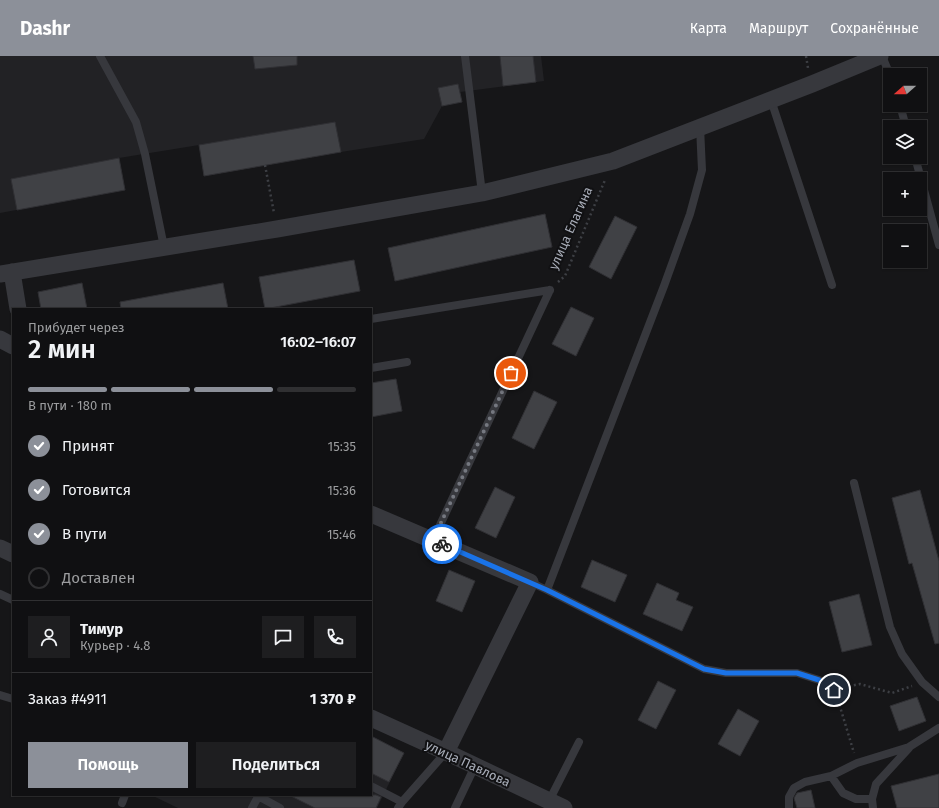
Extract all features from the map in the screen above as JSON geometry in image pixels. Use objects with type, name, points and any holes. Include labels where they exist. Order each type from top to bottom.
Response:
[{"type":"street","points":[[18,308],[6,273],[277,229],[482,193],[613,161],[881,56]]},
{"type":"street","points":[[0,339],[12,345]]},
{"type":"street","points":[[372,514],[530,582],[446,752]]},
{"type":"street","points":[[0,548],[12,554]]},
{"type":"street","name":"улица Павлова","points":[[372,718],[557,805]]},
{"type":"lane","points":[[100,56],[136,122],[145,154],[164,247]]},
{"type":"lane","points":[[464,56],[482,193]]},
{"type":"lane","points":[[881,56],[887,68]]},
{"type":"lane","points":[[771,100],[832,285]]},
{"type":"lane","points":[[547,590],[664,286],[690,214],[702,170],[700,127]]},
{"type":"lane","points":[[917,164],[939,245]]},
{"type":"lane","points":[[372,319],[550,290]]},
{"type":"lane","points":[[433,540],[550,290]]},
{"type":"lane","points":[[372,368],[407,362]]},
{"type":"lane","points":[[854,483],[890,627],[902,654],[922,682],[939,697]]},
{"type":"lane","points":[[530,582],[704,669],[726,673],[797,673],[819,680],[834,690]]},
{"type":"lane","points":[[0,594],[12,600]]},
{"type":"lane","points":[[0,695],[12,699]]},
{"type":"lane","points":[[789,808],[789,797],[794,788],[805,782],[831,776],[857,763],[909,747],[939,728]]},
{"type":"lane","points":[[557,805],[579,742]]},
{"type":"lane","points":[[873,808],[872,799],[876,784],[909,747]]},
{"type":"lane","points":[[372,787],[400,805],[446,752]]},
{"type":"lane","points":[[455,808],[475,766]]},
{"type":"lane","points":[[831,776],[843,793],[856,799],[872,799]]},
{"type":"lane","points":[[252,808],[258,796],[280,808]]},
{"type":"path","name":"улица Елагина","points":[[550,290],[565,276],[613,161]]},
{"type":"path","points":[[265,165],[277,229]]},
{"type":"path","points":[[857,763],[834,690],[860,684],[892,693],[922,682]]},
{"type":"shaded area","points":[[0,56],[541,56],[544,81],[460,92],[462,102],[442,106],[424,139],[204,176],[199,145],[119,158],[125,190],[0,213]]},
{"type":"shaded area","points":[[372,737],[404,753],[377,808],[178,808],[153,796],[372,796]]},
{"type":"building","points":[[253,56],[297,56],[297,65],[255,69]]},
{"type":"building","points":[[500,56],[533,56],[536,82],[503,86]]},
{"type":"building","points":[[458,84],[462,102],[442,106],[438,88]]},
{"type":"building","points":[[335,122],[341,152],[204,176],[199,145]]},
{"type":"building","points":[[119,158],[125,190],[17,210],[11,179]]},
{"type":"building","points":[[545,214],[552,247],[395,281],[388,248]]},
{"type":"building","points":[[615,216],[637,227],[611,279],[589,267]]},
{"type":"building","points":[[354,260],[360,291],[265,308],[259,277]]},
{"type":"building","points":[[82,283],[87,308],[41,308],[38,292]]},
{"type":"building","points":[[223,283],[228,308],[121,308],[120,302]]},
{"type":"building","points":[[571,307],[594,318],[576,356],[552,344]]},
{"type":"building","points":[[396,379],[402,411],[372,417],[372,383]]},
{"type":"building","points":[[534,391],[557,402],[534,449],[512,438]]},
{"type":"building","points":[[495,487],[515,497],[496,538],[475,528]]},
{"type":"building","points":[[920,490],[939,561],[939,643],[935,644],[912,563],[909,564],[892,498]]},
{"type":"building","points":[[592,560],[627,575],[615,602],[581,587]]},
{"type":"building","points":[[449,570],[475,581],[462,612],[436,601]]},
{"type":"building","points":[[657,583],[679,593],[676,600],[693,607],[682,631],[643,614]]},
{"type":"building","points":[[859,594],[872,645],[842,652],[829,602]]},
{"type":"building","points":[[658,681],[676,690],[656,729],[638,720]]},
{"type":"building","points":[[917,697],[926,721],[899,731],[890,706]]},
{"type":"building","points":[[738,709],[759,721],[740,756],[718,744]]},
{"type":"building","points":[[372,737],[404,753],[389,782],[372,774]]},
{"type":"building","points":[[939,774],[939,808],[897,808],[891,786]]},
{"type":"building","points":[[811,790],[815,808],[797,808],[794,798],[797,793]]},
{"type":"building","points":[[376,795],[381,797],[376,808],[315,808],[291,796]]},
{"type":"way so far","points":[[442,544],[433,540],[511,373]]},
{"type":"route","points":[[442,544],[547,590],[704,669],[726,673],[797,673],[819,680],[834,690]]}]
